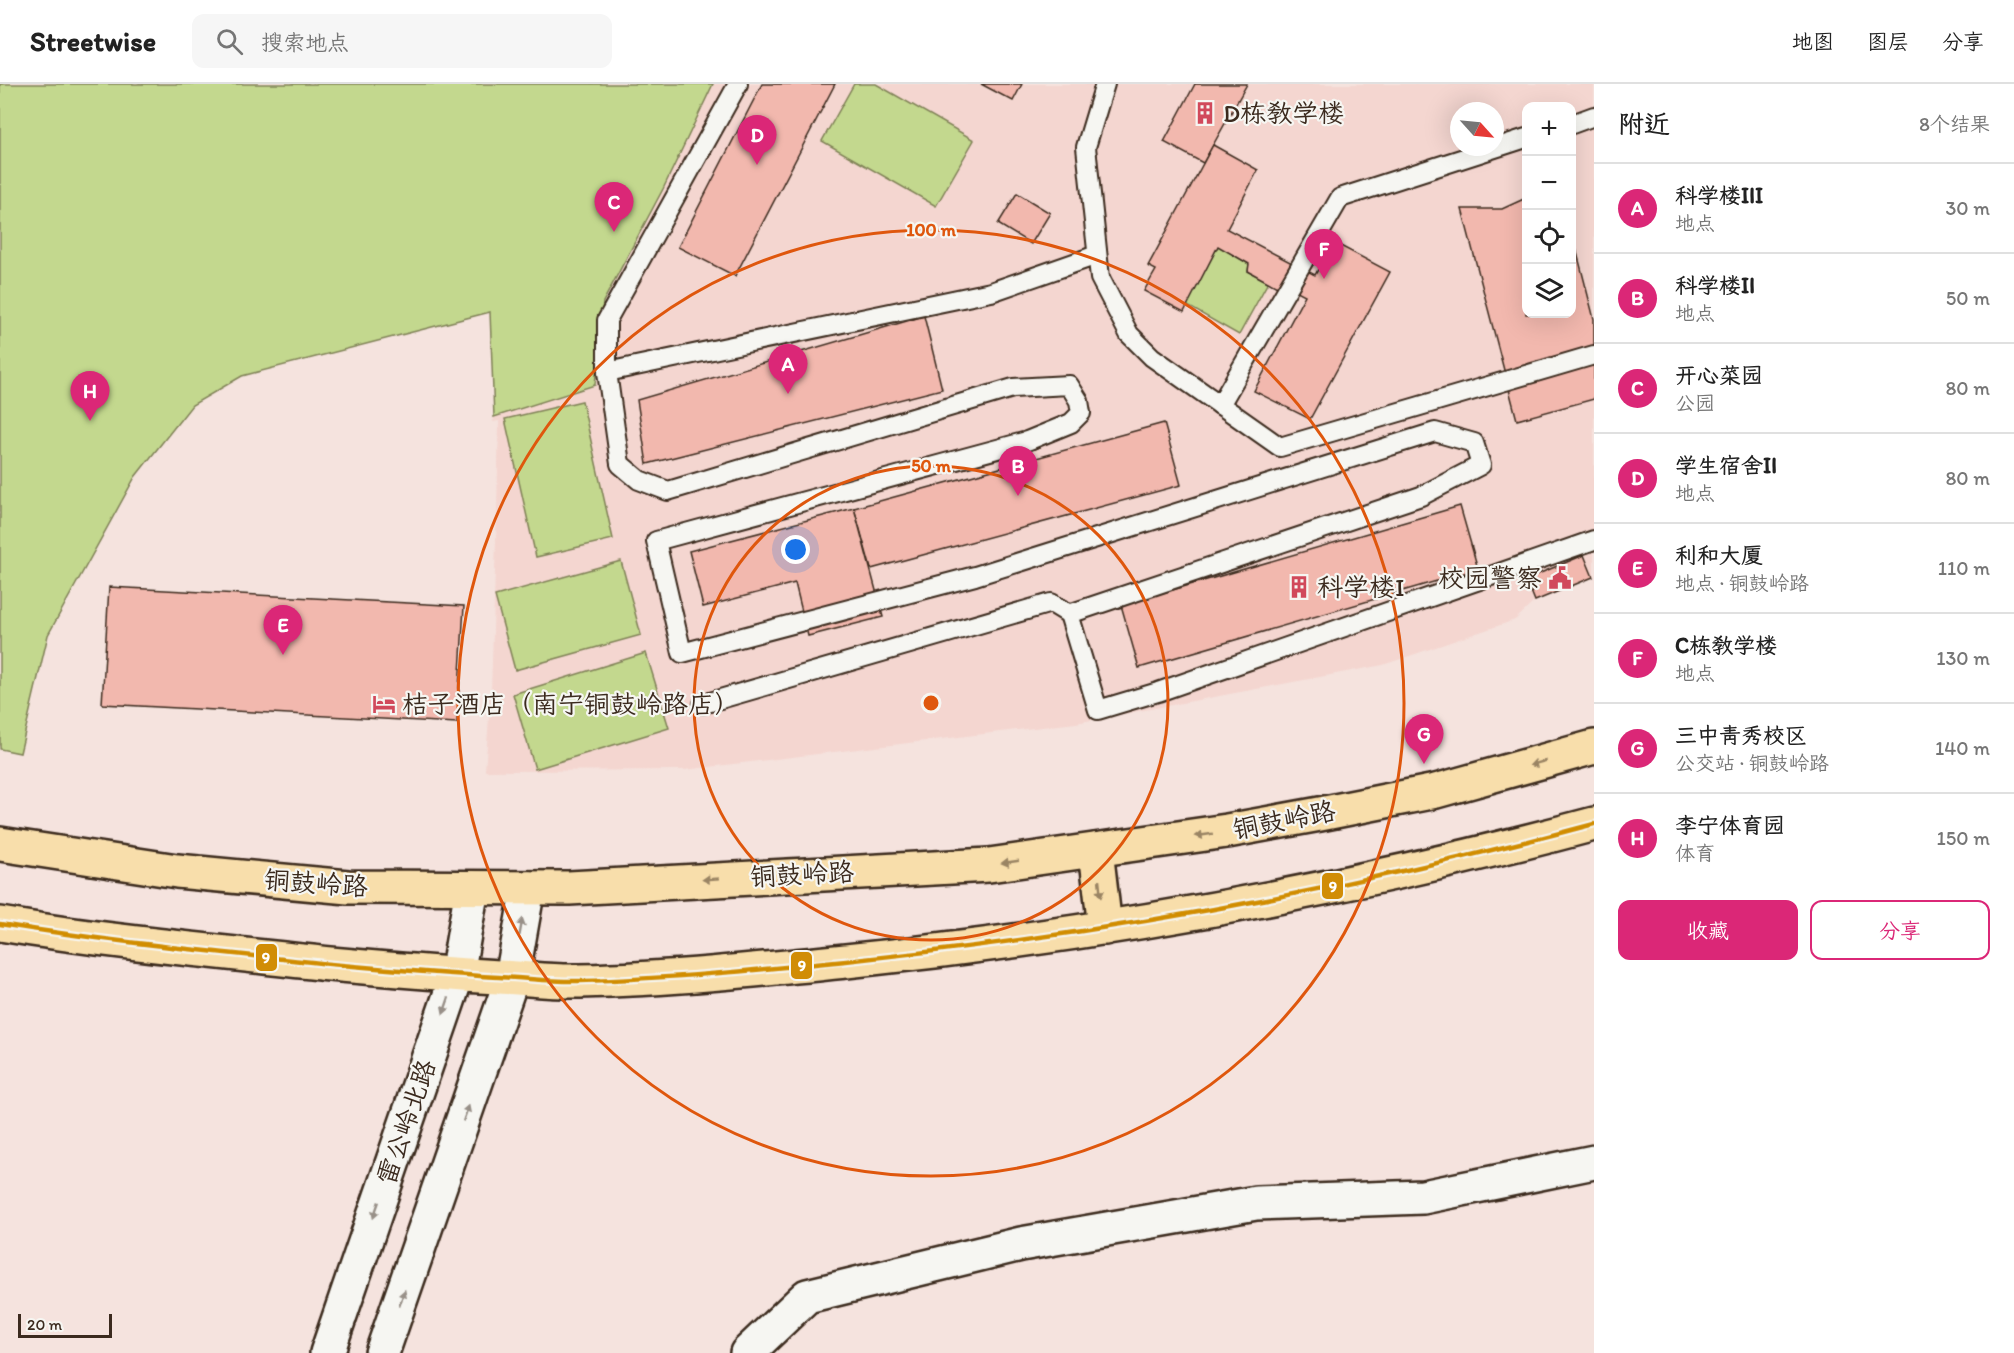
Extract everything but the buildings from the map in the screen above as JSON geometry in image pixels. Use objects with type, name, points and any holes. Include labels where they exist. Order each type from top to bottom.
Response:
[{"type":"main road","name":"铜鼓岭路","points":[[0,844],[177,871],[348,887],[569,888],[989,865],[1227,831],[1436,791],[1594,747]]},
{"type":"main road","points":[[0,924],[113,942],[457,975],[576,981],[759,970],[944,951],[1105,928],[1297,895],[1457,861],[1594,824]]},
{"type":"main road","points":[[1096,850],[1105,928]]},
{"type":"street","name":"雷公岭北路","points":[[327,1353],[457,975],[472,888]]},
{"type":"street","name":"雷公岭北路","points":[[382,1353],[512,978],[528,888]]},
{"type":"street","points":[[747,1353],[807,1296],[1021,1244],[1256,1203],[1423,1197],[1594,1162]]},
{"type":"lane","points":[[738,84],[607,320],[607,372],[620,464],[639,480],[668,491],[1013,388],[1069,385],[1079,400],[1081,413],[1071,423],[1027,441],[656,540],[682,653],[975,576],[1435,432],[1474,443],[1481,465],[1420,496],[1070,614]]},
{"type":"lane","points":[[1105,84],[1086,147],[1100,278],[1129,334],[1152,357],[1280,447],[1594,355]]},
{"type":"lane","points":[[1576,123],[1594,116]]},
{"type":"lane","points":[[1220,405],[1340,198],[1522,140]]},
{"type":"lane","points":[[607,372],[991,292],[1097,255]]},
{"type":"lane","points":[[703,704],[1051,603],[1070,614],[1098,710],[1158,692],[1594,540]]},
{"type":"shaded area","points":[[687,84],[1594,84],[1594,576],[1535,601],[1515,620],[1383,665],[1076,723],[684,770],[485,771],[491,691],[499,421],[493,422]]},
{"type":"green space","points":[[0,84],[713,84],[663,189],[603,302],[595,385],[494,417],[490,312],[242,376],[192,405],[135,477],[48,635],[20,753],[0,749]]},
{"type":"green space","points":[[854,84],[876,84],[974,140],[936,206],[822,141]]},
{"type":"green space","points":[[1218,246],[1249,264],[1248,271],[1268,282],[1239,335],[1186,305]]},
{"type":"green space","points":[[582,401],[613,539],[536,557],[505,419]]},
{"type":"green space","points":[[621,561],[641,635],[515,670],[495,596]]},
{"type":"green space","points":[[646,653],[669,728],[535,769],[513,694]]},
{"type":"transit line","name":"9","points":[[0,924],[165,946],[393,970],[560,981],[713,974],[846,961],[1035,938],[1223,908],[1409,870],[1594,824]]},
{"type":"place","name":"D栋教学楼","points":[[1205,113]]},
{"type":"place","name":"学生宿舍II","points":[[757,165]]},
{"type":"place","name":"开心菜园","points":[[614,232]]},
{"type":"place","name":"C栋教学楼","points":[[1324,279]]},
{"type":"place","name":"科学楼III","points":[[788,394]]},
{"type":"place","name":"李宁体育园","points":[[90,421]]},
{"type":"place","name":"科学楼II","points":[[1018,496]]},
{"type":"place","name":"校园警察","points":[[1560,578]]},
{"type":"place","name":"科学楼I","points":[[1299,587]]},
{"type":"place","name":"利和大厦","points":[[283,655]]},
{"type":"place","name":"桔子酒店（南宁铜鼓岭路店）","points":[[384,704]]},
{"type":"place","name":"三中青秀校区","points":[[1424,764]]}]
